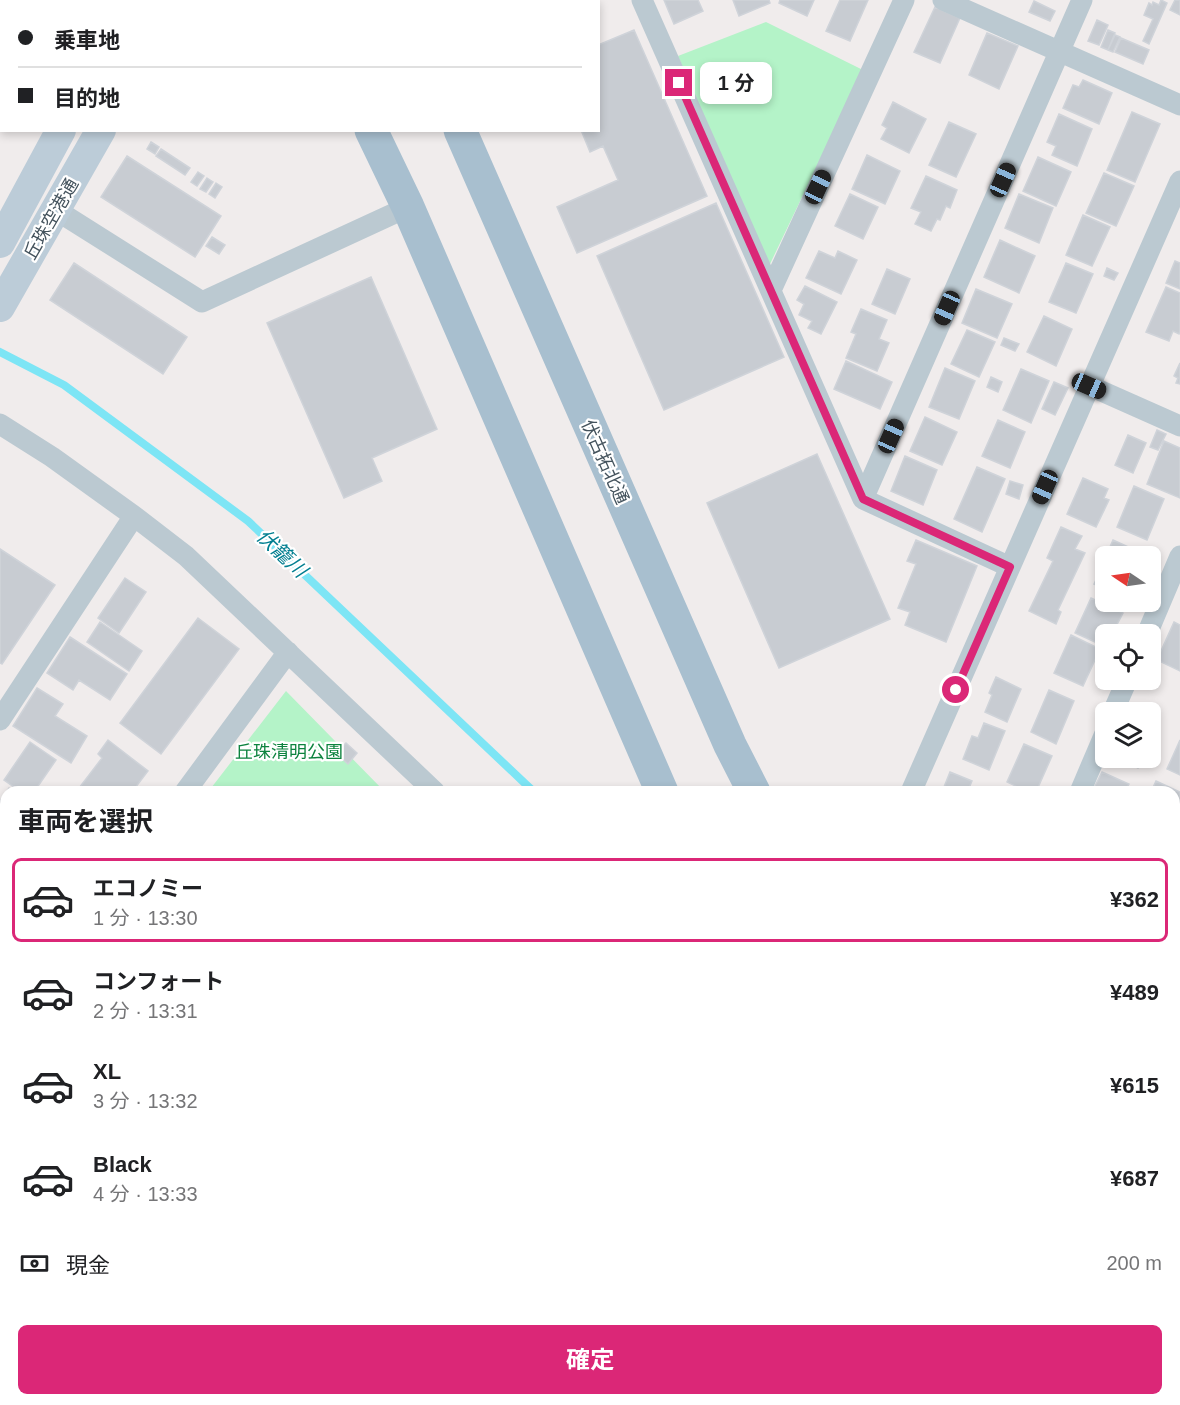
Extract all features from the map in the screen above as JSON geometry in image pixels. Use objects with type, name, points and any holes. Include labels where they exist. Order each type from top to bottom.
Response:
[{"type":"main road","name":"丘珠空港通","points":[[0,243],[60,132]]},
{"type":"main road","name":"丘珠空港通","points":[[6,296],[100,132]]},
{"type":"main road","points":[[372,132],[408,207],[659,786]]},
{"type":"main road","name":"伏古拓北通","points":[[460,132],[730,745],[751,786]]},
{"type":"street","points":[[642,0],[863,499],[1010,567]]},
{"type":"street","points":[[771,290],[904,0]]},
{"type":"street","points":[[943,0],[1180,105]]},
{"type":"street","points":[[863,499],[1082,0]]},
{"type":"street","points":[[914,786],[1180,182]]},
{"type":"street","points":[[56,210],[202,302],[408,207]]},
{"type":"street","points":[[1089,386],[1180,426]]},
{"type":"street","points":[[0,424],[135,516],[186,556],[429,786]]},
{"type":"street","points":[[0,720],[135,516]]},
{"type":"street","points":[[1151,624],[1180,556]]},
{"type":"street","points":[[189,786],[288,652]]},
{"type":"street","points":[[1083,786],[1095,757]]},
{"type":"green space","points":[[766,22],[863,70],[769,266],[678,56]]},
{"type":"green space","name":"丘珠清明公園","points":[[286,691],[379,786],[213,786]]},
{"type":"building","points":[[664,0],[698,0],[703,11],[674,24]]},
{"type":"building","points":[[733,0],[769,0],[770,3],[739,16]]},
{"type":"building","points":[[780,0],[814,0],[807,16],[779,3]]},
{"type":"building","points":[[840,0],[868,0],[850,41],[826,31]]},
{"type":"building","points":[[1161,0],[1167,3],[1149,44],[1143,41],[1153,19],[1144,15],[1149,3],[1159,5]]},
{"type":"building","points":[[1175,0],[1180,0],[1180,15],[1170,10]]},
{"type":"building","points":[[1034,1],[1055,11],[1050,21],[1029,12]]},
{"type":"building","points":[[935,7],[960,18],[940,63],[914,52]]},
{"type":"building","points":[[1097,20],[1108,25],[1099,45],[1088,41]]},
{"type":"building","points":[[634,30],[707,196],[577,253],[557,207],[618,180],[603,146],[590,152],[582,132],[600,132],[600,44]]},
{"type":"building","points":[[1108,30],[1115,33],[1108,50],[1101,47]]},
{"type":"building","points":[[987,33],[1018,46],[999,89],[969,75]]},
{"type":"building","points":[[1115,35],[1120,37],[1113,52],[1108,50]]},
{"type":"building","points":[[1121,38],[1149,50],[1143,64],[1115,52]]},
{"type":"building","points":[[1083,80],[1112,93],[1099,124],[1063,108],[1073,85],[1079,87]]},
{"type":"building","points":[[893,102],[926,119],[909,153],[881,139],[887,128],[882,125]]},
{"type":"building","points":[[1132,112],[1160,124],[1135,182],[1107,170]]},
{"type":"building","points":[[1059,114],[1092,129],[1077,166],[1052,155],[1056,146],[1047,142]]},
{"type":"building","points":[[949,122],[976,134],[956,177],[929,165]]},
{"type":"building","points":[[151,142],[159,147],[155,154],[147,149]]},
{"type":"building","points":[[161,149],[190,168],[185,175],[156,156]]},
{"type":"building","points":[[867,155],[900,171],[885,204],[852,189]]},
{"type":"building","points":[[127,156],[221,216],[195,257],[101,197]]},
{"type":"building","points":[[1038,157],[1071,172],[1056,206],[1023,191]]},
{"type":"building","points":[[198,172],[204,176],[197,186],[191,182]]},
{"type":"building","points":[[1104,173],[1134,186],[1116,226],[1086,213]]},
{"type":"building","points":[[926,176],[957,190],[950,208],[946,206],[940,220],[937,219],[931,231],[915,224],[921,212],[911,208]]},
{"type":"building","points":[[207,178],[213,182],[206,192],[200,189]]},
{"type":"building","points":[[216,183],[222,187],[215,198],[209,194]]},
{"type":"building","points":[[850,194],[878,207],[863,239],[835,226]]},
{"type":"building","points":[[1019,194],[1053,208],[1039,243],[1005,228]]},
{"type":"building","points":[[716,203],[784,357],[664,410],[597,256]]},
{"type":"building","points":[[1083,215],[1110,227],[1092,266],[1066,255]]},
{"type":"building","points":[[212,237],[225,245],[219,254],[206,246]]},
{"type":"building","points":[[1000,240],[1035,256],[1019,293],[984,277]]},
{"type":"building","points":[[819,251],[835,258],[838,251],[857,260],[841,294],[806,278]]},
{"type":"building","points":[[1175,261],[1180,263],[1180,289],[1166,283]]},
{"type":"building","points":[[74,263],[187,337],[163,374],[50,300]]},
{"type":"building","points":[[1066,263],[1093,274],[1076,313],[1049,302]]},
{"type":"building","points":[[1107,268],[1118,273],[1114,280],[1104,276]]},
{"type":"building","points":[[887,269],[910,279],[895,314],[872,304]]},
{"type":"building","points":[[371,277],[437,429],[372,458],[382,481],[344,498],[267,323]]},
{"type":"building","points":[[805,286],[837,302],[821,334],[808,328],[812,321],[799,315],[804,304],[797,300]]},
{"type":"building","points":[[1166,287],[1180,293],[1180,331],[1179,334],[1173,331],[1169,341],[1146,332]]},
{"type":"building","points":[[976,289],[1012,304],[997,338],[962,323]]},
{"type":"building","points":[[861,309],[887,320],[879,339],[889,343],[877,371],[846,358],[856,334],[851,332]]},
{"type":"building","points":[[1044,316],[1072,329],[1056,366],[1027,352]]},
{"type":"building","points":[[967,330],[995,342],[979,377],[951,364]]},
{"type":"building","points":[[1004,338],[1019,344],[1015,351],[1001,345]]},
{"type":"building","points":[[846,361],[892,382],[880,409],[834,389]]},
{"type":"building","points":[[1180,363],[1180,384],[1176,383],[1178,378],[1174,376]]},
{"type":"building","points":[[945,368],[975,381],[959,419],[929,407]]},
{"type":"building","points":[[1021,369],[1049,381],[1031,423],[1003,410]]},
{"type":"building","points":[[991,377],[1002,382],[998,392],[987,387]]},
{"type":"building","points":[[1054,382],[1068,388],[1055,415],[1042,409]]},
{"type":"building","points":[[925,417],[957,432],[942,465],[910,451]]},
{"type":"building","points":[[998,420],[1025,432],[1010,468],[982,456]]},
{"type":"building","points":[[1157,430],[1166,434],[1158,450],[1150,447]]},
{"type":"building","points":[[1128,435],[1146,443],[1133,473],[1115,465]]},
{"type":"building","points":[[1164,441],[1180,448],[1180,498],[1147,484]]},
{"type":"building","points":[[817,454],[890,619],[779,668],[707,503]]},
{"type":"building","points":[[905,456],[937,470],[923,505],[891,491]]},
{"type":"building","points":[[977,467],[1005,479],[982,532],[954,519]]},
{"type":"building","points":[[1083,478],[1108,489],[1104,498],[1109,500],[1096,527],[1067,514]]},
{"type":"building","points":[[1010,481],[1023,485],[1019,499],[1006,494]]},
{"type":"building","points":[[1134,486],[1164,499],[1147,540],[1117,527]]},
{"type":"building","points":[[1061,527],[1082,536],[1075,549],[1085,553],[1058,610],[1061,612],[1056,624],[1029,611],[1053,561],[1047,558]]},
{"type":"building","points":[[916,540],[977,566],[946,642],[905,625],[910,612],[898,608],[916,564],[907,561]]},
{"type":"building","points":[[1113,540],[1126,546],[1110,546]]},
{"type":"building","points":[[0,549],[55,585],[2,664],[0,663]]},
{"type":"building","points":[[125,578],[146,592],[119,633],[98,618]]},
{"type":"building","points":[[1091,598],[1095,600],[1095,612],[1123,613],[1117,624],[1095,624],[1095,642],[1075,633]]},
{"type":"building","points":[[198,618],[239,649],[161,754],[120,723]]},
{"type":"building","points":[[100,622],[142,651],[129,671],[87,642]]},
{"type":"building","points":[[1174,622],[1180,625],[1180,671],[1161,662],[1161,651]]},
{"type":"building","points":[[1071,635],[1095,647],[1095,660],[1083,686],[1054,673]]},
{"type":"building","points":[[70,637],[127,674],[110,700],[79,680],[73,690],[47,673]]},
{"type":"building","points":[[996,677],[1021,689],[1007,722],[985,712],[992,695],[989,693]]},
{"type":"building","points":[[37,688],[63,704],[55,716],[87,736],[71,763],[13,726]]},
{"type":"building","points":[[1049,690],[1074,701],[1056,744],[1031,732]]},
{"type":"building","points":[[984,723],[1005,731],[989,770],[963,759],[972,736],[978,738]]},
{"type":"building","points":[[108,740],[148,771],[137,786],[81,786],[102,758],[98,754]]},
{"type":"building","points":[[1180,740],[1180,775],[1167,769]]},
{"type":"building","points":[[30,742],[56,760],[38,786],[12,786],[4,780]]},
{"type":"building","points":[[346,743],[357,753],[348,764],[336,753]]},
{"type":"building","points":[[1024,744],[1052,756],[1039,786],[1015,786],[1007,782]]},
{"type":"building","points":[[950,772],[972,781],[970,786],[944,786]]},
{"type":"building","points":[[1102,772],[1129,784],[1128,786],[1095,786]]},
{"type":"building","points":[[1156,781],[1167,786],[1154,786]]},
{"type":"waterway","name":"伏籠川","points":[[0,352],[64,385],[248,521],[528,786]]},
{"type":"route","points":[[679,83],[863,499],[1010,567],[956,690]]}]
